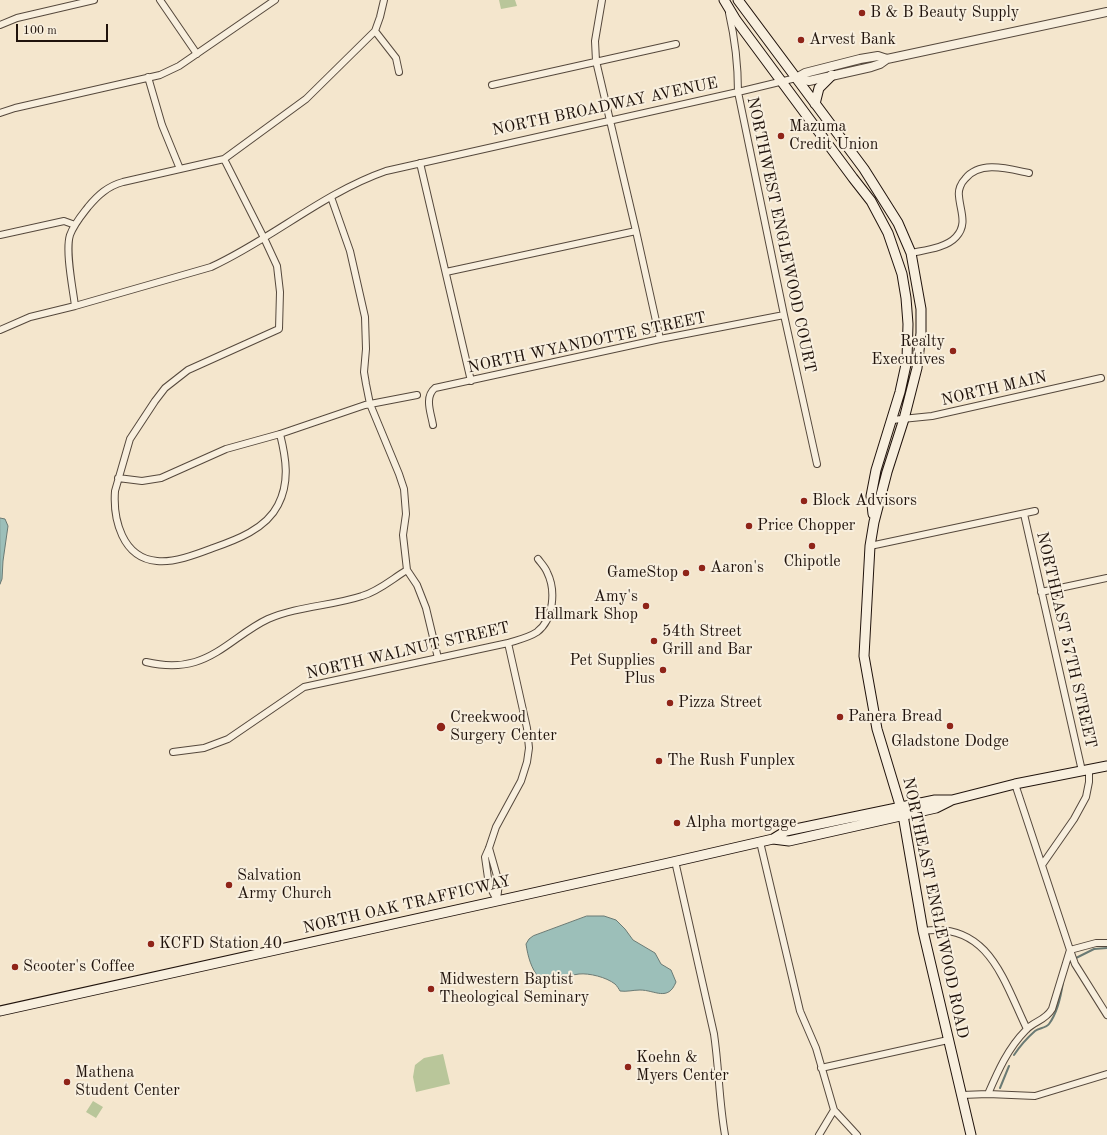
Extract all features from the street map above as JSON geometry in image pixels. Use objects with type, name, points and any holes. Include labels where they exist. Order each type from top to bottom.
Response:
[{"type":"main road","name":"NORTHEAST ENGLEWOOD ROAD","points":[[724,0],[729,9],[853,178],[872,201],[888,233],[902,274],[908,324],[907,360],[900,392],[876,470],[871,496],[874,522]]},
{"type":"main road","name":"NORTHEAST ENGLEWOOD ROAD","points":[[738,0],[864,169],[898,222],[911,253],[921,309],[921,332],[917,368],[904,419],[886,472],[874,522],[870,546],[864,656],[877,729],[902,811],[923,931],[971,1135]]},
{"type":"main road","points":[[815,104],[819,88],[832,75]]},
{"type":"main road","name":"NORTH OAK TRAFFICWAY","points":[[0,1011],[760,842],[773,839],[786,831],[902,811],[935,800],[952,800],[1015,784],[1107,766]]},
{"type":"street","points":[[0,24],[17,18],[94,0]]},
{"type":"street","points":[[160,0],[197,54]]},
{"type":"street","points":[[0,113],[160,75],[172,70],[197,54],[275,0]]},
{"type":"street","points":[[75,306],[69,253],[70,237],[74,225],[99,195],[112,186],[123,182],[224,158],[306,99],[375,31],[384,0]]},
{"type":"street","points":[[602,0],[594,41],[596,61],[660,339]]},
{"type":"street","name":"NORTHWEST ENGLEWOOD COURT","points":[[729,9],[734,32],[738,68],[738,92],[784,316],[817,464]]},
{"type":"street","name":"NORTH BROADWAY AVENUE","points":[[796,78],[809,81],[871,68],[887,59],[1107,12]]},
{"type":"street","points":[[375,31],[396,58],[399,72]]},
{"type":"street","points":[[492,85],[676,44]]},
{"type":"street","name":"NORTH BROADWAY AVENUE","points":[[0,330],[30,317],[75,306],[211,267],[229,259],[331,197],[369,177],[386,171],[738,92],[796,78],[805,73],[860,59],[878,56],[887,59]]},
{"type":"street","points":[[148,77],[162,125],[180,169]]},
{"type":"street","points":[[224,158],[277,266],[279,279],[279,328],[188,370],[165,388],[155,401],[130,438],[115,490],[116,512],[123,538],[130,548],[143,558],[155,561],[168,560],[196,554],[222,545],[242,536],[266,522],[281,497],[285,483],[286,458],[280,434]]},
{"type":"street","points":[[420,163],[471,381]]},
{"type":"street","points":[[911,253],[946,244],[956,238],[962,228],[963,222],[959,189],[962,182],[971,173],[977,170],[992,167],[1029,173]]},
{"type":"street","points":[[331,197],[350,250],[365,317],[366,349],[364,372],[370,404],[400,474],[404,489],[406,514],[403,535],[407,570],[417,585],[426,608],[438,658]]},
{"type":"street","points":[[0,235],[64,220],[74,225]]},
{"type":"street","points":[[446,272],[636,231]]},
{"type":"street","name":"NORTH WYANDOTTE STREET","points":[[434,425],[428,401],[432,391],[435,388],[660,339],[784,316]]},
{"type":"street","name":"NORTH MAIN","points":[[892,420],[932,416],[1102,378]]},
{"type":"street","points":[[118,478],[142,481],[161,478],[226,449],[280,434],[370,404],[417,395]]},
{"type":"street","points":[[870,546],[1035,512]]},
{"type":"street","name":"NORTHEAST 57TH STREET","points":[[1024,514],[1089,782],[1086,797],[1056,847],[1042,865]]},
{"type":"street","name":"NORTH WALNUT STREET","points":[[173,752],[204,748],[228,739],[304,687],[508,643],[523,639],[537,632],[547,620],[553,597],[547,571],[538,559]]},
{"type":"street","points":[[146,662],[174,666],[201,660],[213,654],[254,626],[269,619],[288,613],[361,597],[379,589],[407,570]]},
{"type":"street","points":[[1042,592],[1107,578]]},
{"type":"street","points":[[498,900],[489,885],[485,857],[490,848],[496,827],[521,781],[527,762],[529,748],[527,728],[508,643]]},
{"type":"street","points":[[1015,784],[1075,964],[1107,1015]]},
{"type":"street","points":[[760,842],[800,1012],[816,1048],[834,1110],[857,1135]]},
{"type":"street","points":[[490,848],[499,884],[498,900]]},
{"type":"street","points":[[675,861],[714,1034],[720,1103],[725,1135]]},
{"type":"street","points":[[923,931],[943,929],[958,932],[968,937],[987,952],[998,969],[1026,1029]]},
{"type":"street","points":[[1070,950],[1096,943],[1107,944]]},
{"type":"street","points":[[988,1094],[1007,1054],[1026,1029],[1048,1016],[1052,1009],[1070,950]]},
{"type":"street","points":[[821,1068],[948,1040]]},
{"type":"street","points":[[962,1095],[988,1094],[1035,1096],[1107,1074]]},
{"type":"street","points":[[819,1135],[834,1110]]},
{"type":"green space","points":[[499,0],[515,0],[517,6],[501,9]]},
{"type":"green space","points":[[443,1054],[450,1084],[416,1092],[413,1077],[415,1065],[424,1058]]},
{"type":"green space","points":[[93,1101],[103,1107],[96,1118],[86,1112]]},
{"type":"water","points":[[0,518],[5,519],[8,526],[2,579],[0,584]]},
{"type":"water","points":[[587,916],[604,916],[616,920],[633,940],[655,953],[661,964],[671,970],[676,982],[673,988],[669,992],[661,994],[646,990],[620,991],[616,985],[602,977],[588,974],[579,974],[555,979],[539,978],[529,958],[526,944],[529,939],[533,936]]},
{"type":"waterway","points":[[1076,958],[1094,949],[1107,948]]},
{"type":"waterway","points":[[1014,1055],[1035,1031],[1049,1024],[1057,1009],[1063,982]]},
{"type":"waterway","points":[[1000,1088],[1009,1066]]},
{"type":"place","name":"B & B Beauty Supply","points":[[862,13]]},
{"type":"place","name":"Arvest Bank","points":[[801,40]]},
{"type":"place","name":"Mazuma Credit Union","points":[[781,136]]},
{"type":"place","name":"Realty Executives","points":[[953,351]]},
{"type":"place","name":"Block Advisors","points":[[804,501]]},
{"type":"place","name":"Price Chopper","points":[[749,526]]},
{"type":"place","name":"Chipotle","points":[[812,546]]},
{"type":"place","name":"Aaron's","points":[[702,568]]},
{"type":"place","name":"GameStop","points":[[686,573]]},
{"type":"place","name":"Amy's Hallmark Shop","points":[[646,606]]},
{"type":"place","name":"54th Street Grill and Bar","points":[[654,641]]},
{"type":"place","name":"Pet Supplies Plus","points":[[663,670]]},
{"type":"place","name":"Pizza Street","points":[[670,703]]},
{"type":"place","name":"Panera Bread","points":[[840,717]]},
{"type":"place","name":"Gladstone Dodge","points":[[950,726]]},
{"type":"place","name":"Creekwood Surgery Center","points":[[441,727]]},
{"type":"place","name":"The Rush Funplex","points":[[659,761]]},
{"type":"place","name":"Alpha mortgage","points":[[677,823]]},
{"type":"place","name":"Salvation Army Church","points":[[229,885]]},
{"type":"place","name":"KCFD Station 40","points":[[151,944]]},
{"type":"place","name":"Scooter's Coffee","points":[[15,967]]},
{"type":"place","name":"Midwestern Baptist Theological Seminary","points":[[431,989]]},
{"type":"place","name":"Koehn & Myers Center","points":[[628,1067]]},
{"type":"place","name":"Mathena Student Center","points":[[67,1082]]}]
